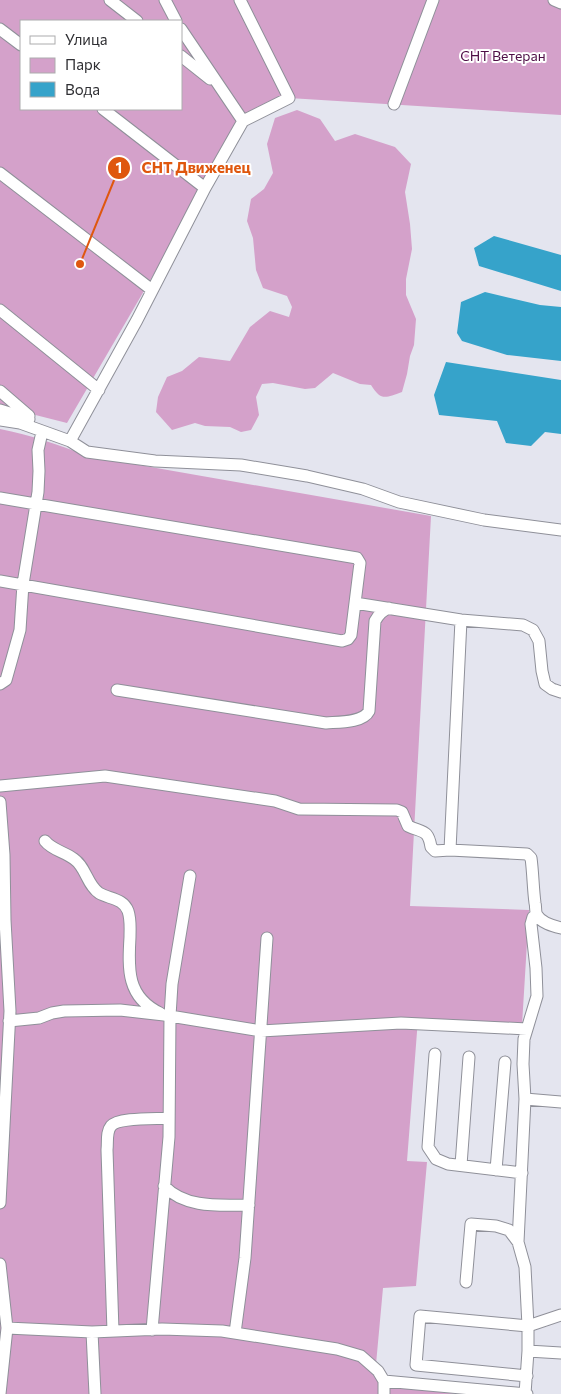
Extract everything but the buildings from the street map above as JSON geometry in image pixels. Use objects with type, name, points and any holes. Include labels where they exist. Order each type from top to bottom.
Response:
[{"type":"street","points":[[110,0],[136,20]]},
{"type":"street","points":[[165,0],[175,20]]},
{"type":"street","points":[[72,438],[205,188],[243,121],[289,98],[240,0]]},
{"type":"street","points":[[394,104],[433,0]]},
{"type":"street","points":[[554,0],[561,3]]},
{"type":"street","points":[[0,29],[20,44]]},
{"type":"street","points":[[182,30],[243,121]]},
{"type":"street","points":[[182,57],[220,86]]},
{"type":"street","points":[[104,110],[205,188]]},
{"type":"street","points":[[0,174],[152,290]]},
{"type":"street","points":[[0,310],[99,390]]},
{"type":"street","points":[[0,392],[39,426]]},
{"type":"street","points":[[0,410],[72,438],[87,452],[155,460],[241,465],[363,488],[399,502],[474,518],[561,530]]},
{"type":"street","points":[[0,420],[39,426]]},
{"type":"street","points":[[0,684],[6,680],[20,630],[23,584],[36,504],[39,471],[39,426]]},
{"type":"street","points":[[0,498],[357,558],[360,563],[351,635],[348,639],[342,641],[0,580]]},
{"type":"street","points":[[355,603],[462,620],[523,625],[534,630],[539,641],[545,684],[561,692]]},
{"type":"street","points":[[117,690],[326,723],[360,719],[367,716],[369,711],[375,621],[379,614],[389,608]]},
{"type":"street","points":[[450,850],[462,620]]},
{"type":"street","points":[[0,786],[105,776],[275,801],[299,809],[397,810],[402,812],[408,826],[426,832],[429,837],[430,847],[435,851],[527,854],[531,858],[537,915],[550,926],[561,928]]},
{"type":"street","points":[[0,802],[4,855],[3,920],[10,1011],[0,1203]]},
{"type":"street","points":[[44,841],[75,860],[83,869],[89,882],[99,893],[116,899],[127,908],[131,920],[128,966],[132,983],[139,997],[151,1009],[167,1016]]},
{"type":"street","points":[[152,1330],[169,1138],[167,1016],[190,876]]},
{"type":"street","points":[[384,1381],[526,1394],[528,1326],[525,1268],[518,1242],[525,1099],[522,1064],[524,1039],[537,996],[531,924],[537,915]]},
{"type":"street","points":[[235,1333],[246,1258],[267,938]]},
{"type":"street","points":[[9,1021],[39,1018],[64,1011],[120,1010],[261,1031],[401,1023],[527,1029]]},
{"type":"street","points":[[435,1054],[428,1147],[436,1159],[448,1164],[522,1174]]},
{"type":"street","points":[[462,1166],[470,1058]]},
{"type":"street","points":[[496,1170],[504,1062]]},
{"type":"street","points":[[525,1099],[561,1102]]},
{"type":"street","points":[[113,1331],[108,1131],[112,1124],[119,1121],[169,1118]]},
{"type":"street","points":[[164,1186],[171,1194],[185,1200],[207,1204],[249,1205]]},
{"type":"street","points":[[466,1282],[471,1224],[496,1226],[509,1230],[518,1242]]},
{"type":"street","points":[[0,1264],[3,1311],[7,1328],[3,1341],[0,1394]]},
{"type":"street","points":[[527,1376],[416,1364],[420,1316],[528,1326],[561,1315]]},
{"type":"street","points":[[7,1328],[92,1332],[152,1330],[222,1331],[336,1350],[361,1356],[378,1371],[384,1381],[384,1394]]},
{"type":"street","points":[[92,1332],[95,1394]]},
{"type":"street","points":[[528,1351],[561,1353]]},
{"type":"green space","name":"СНТ Ветеран","points":[[0,0],[561,0],[561,115],[289,98],[243,121],[67,423],[0,406]]},
{"type":"green space","points":[[297,110],[320,119],[335,141],[355,134],[395,147],[411,164],[405,192],[412,249],[406,279],[406,295],[416,319],[414,345],[402,392],[384,397],[378,394],[371,385],[360,384],[333,373],[315,388],[305,389],[273,383],[262,384],[256,397],[259,415],[251,430],[241,432],[230,427],[205,426],[195,423],[172,430],[156,412],[158,397],[167,377],[182,371],[199,357],[230,361],[250,327],[270,311],[289,317],[292,307],[287,296],[263,288],[256,270],[253,238],[247,221],[251,199],[264,189],[273,173],[267,144],[275,118]]},
{"type":"green space","points":[[0,429],[23,434],[88,456],[431,516],[410,906],[529,910],[522,1025],[418,1019],[407,1161],[427,1162],[416,1286],[383,1288],[375,1375],[397,1387],[457,1394],[0,1394]]},
{"type":"water","points":[[494,236],[561,255],[561,291],[479,266],[474,248]]},
{"type":"water","points":[[485,292],[540,305],[561,307],[561,361],[507,355],[462,341],[457,333],[461,302]]},
{"type":"water","points":[[446,362],[561,380],[561,434],[545,432],[531,446],[506,443],[497,421],[439,415],[434,395]]},
{"type":"place","name":"СНТ Движенец","points":[[80,264]]}]
